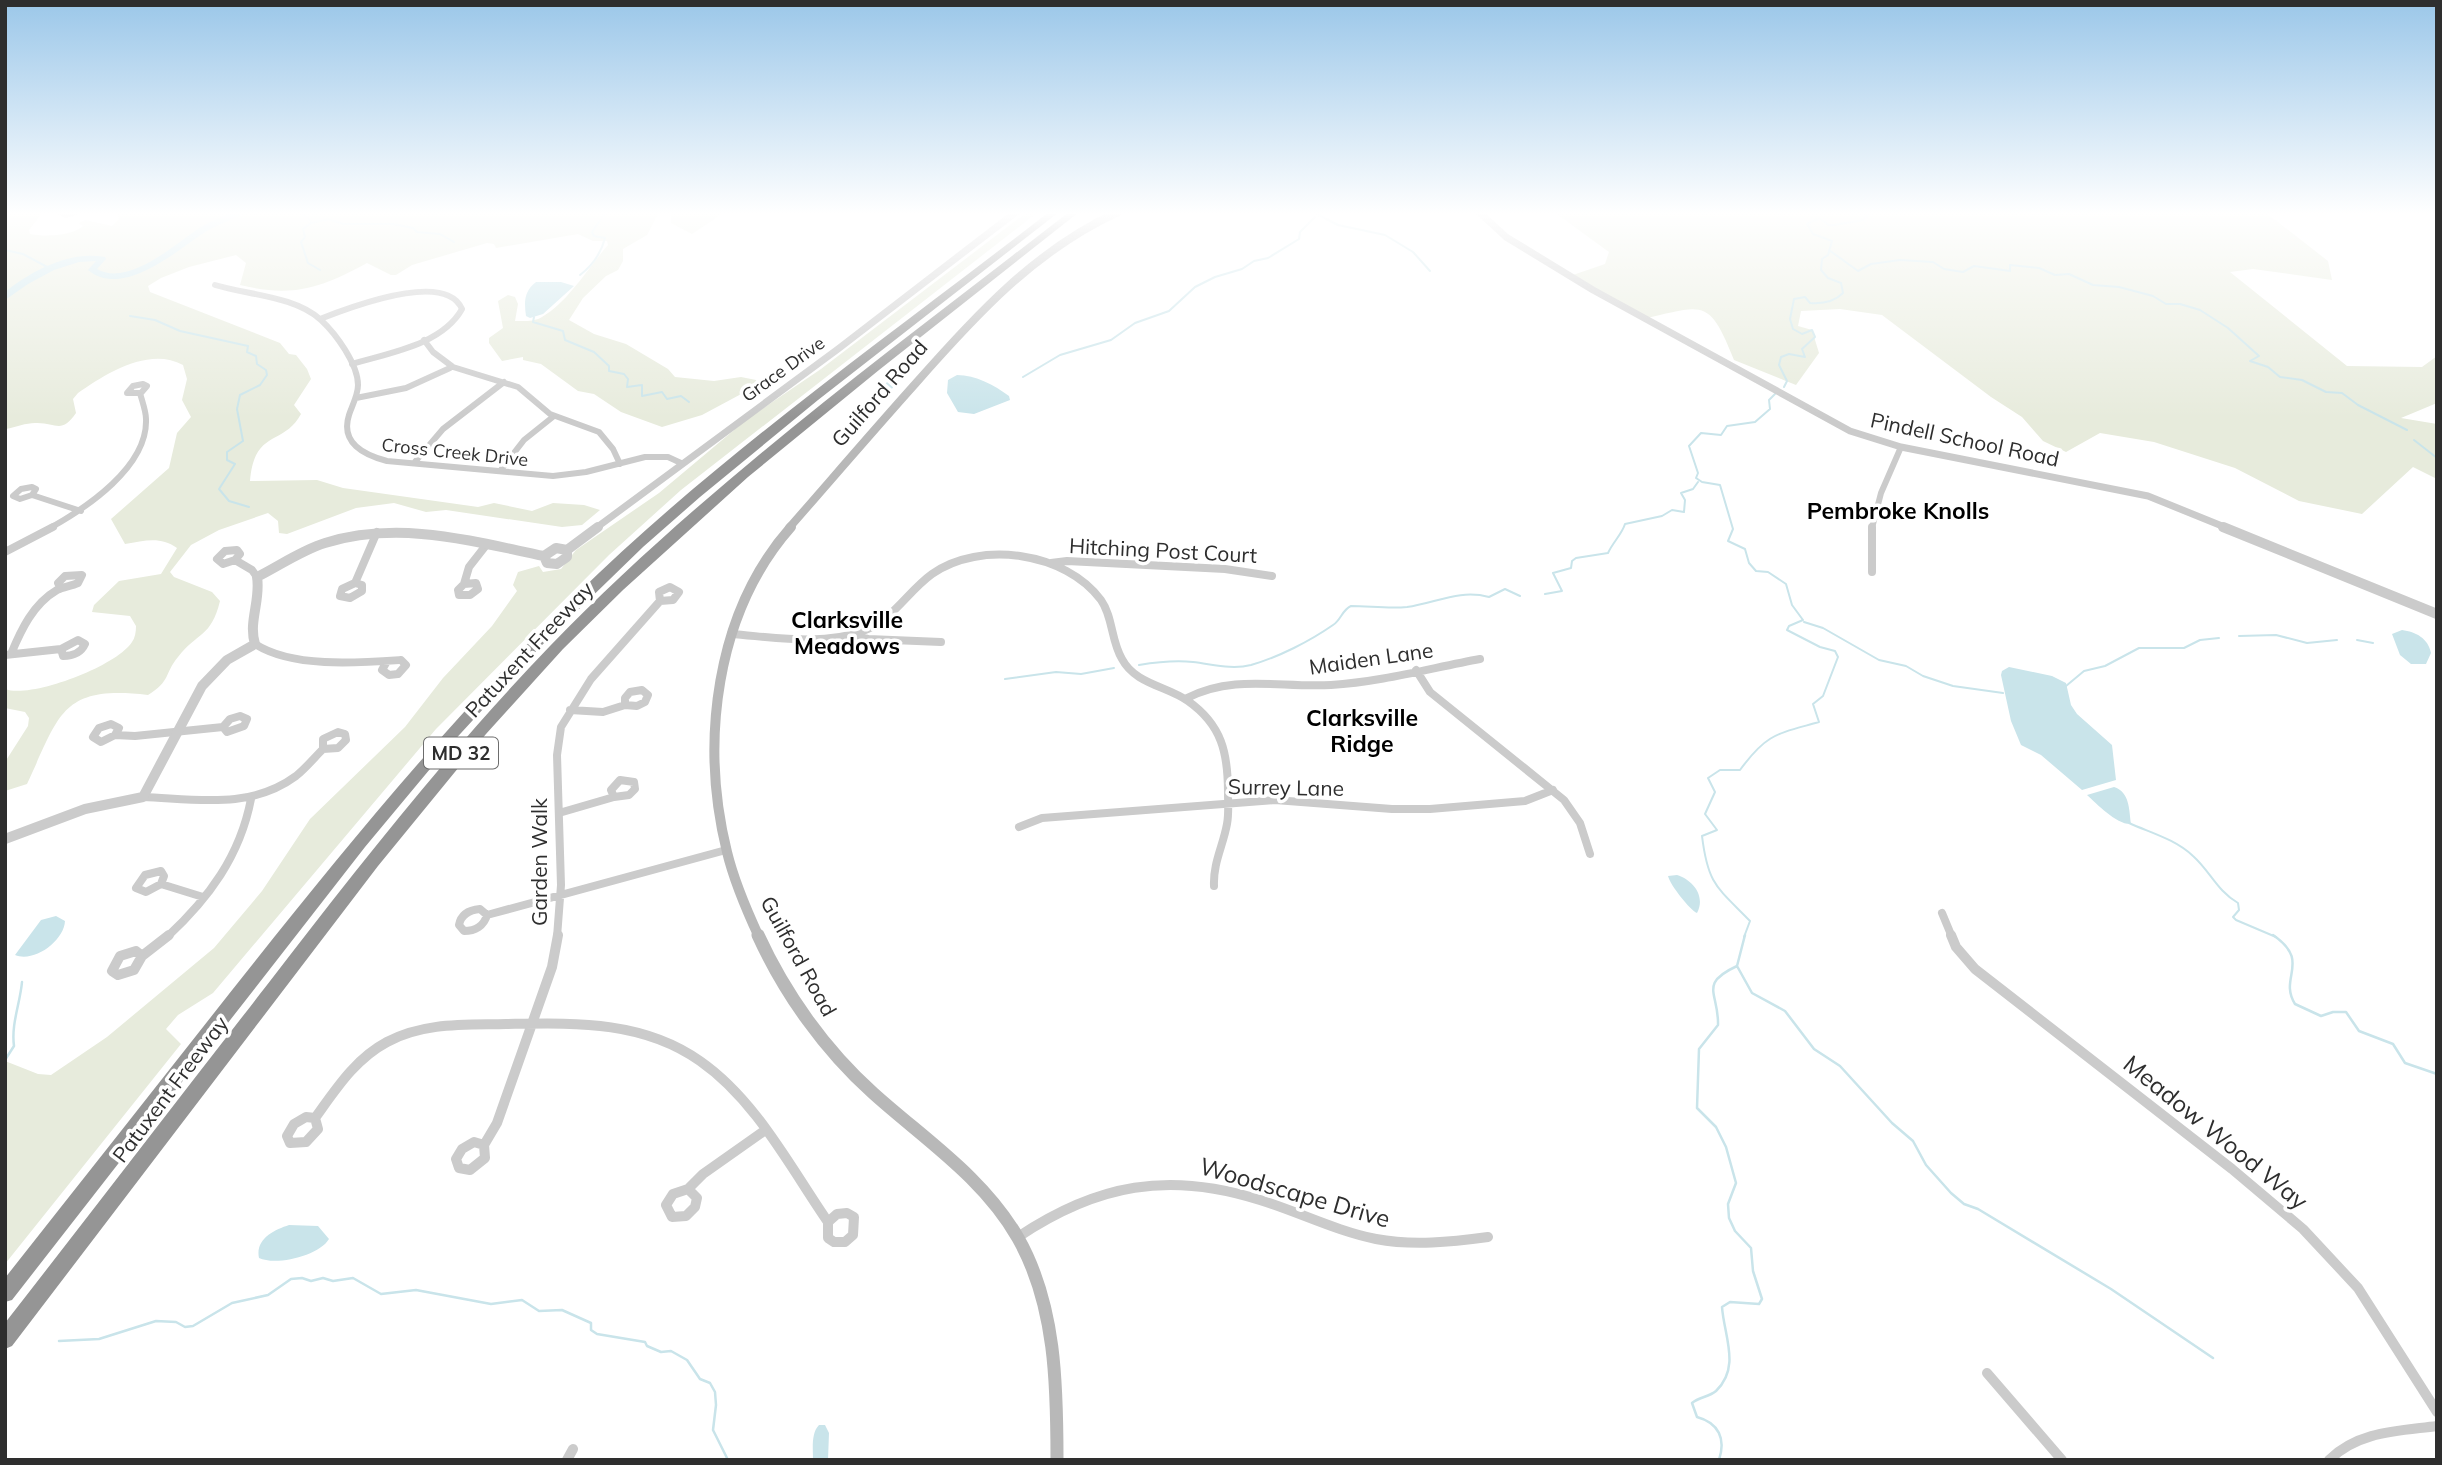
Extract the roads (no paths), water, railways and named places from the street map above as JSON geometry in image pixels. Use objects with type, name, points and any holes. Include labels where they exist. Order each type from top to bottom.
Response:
[{"type":"highway","points":[[939,301],[964,280]]},
{"type":"highway","name":"Patuxent Freeway","points":[[5,1293],[332,874],[421,768],[501,679],[616,564],[697,492],[966,280]]},
{"type":"highway","name":"Patuxent Freeway","points":[[5,1339],[356,881],[443,774],[522,685],[634,571],[722,491],[987,280]]},
{"type":"main road","name":"Guilford Road","points":[[1017,280],[955,338],[774,547],[747,591],[731,634],[715,722],[718,796],[726,850],[761,940],[815,1029],[852,1072],[980,1187],[1018,1237],[1037,1281],[1052,1335],[1057,1460]]},
{"type":"street","name":"Grace Drive","points":[[567,550],[927,280]]},
{"type":"street","name":"Pindell School Road","points":[[1579,280],[1647,321],[1837,425],[1863,436],[1901,447],[2148,496],[2437,614]]},
{"type":"street","points":[[215,285],[302,309],[320,319],[361,304],[419,293],[437,293],[455,299],[461,309],[458,319],[424,340],[352,365]]},
{"type":"street","name":"Cross Creek Drive","points":[[320,319],[352,365],[358,384],[347,421],[347,435],[351,443],[368,456],[414,463],[565,475],[657,456],[681,463]]},
{"type":"street","points":[[424,340],[435,356],[450,368],[529,393],[554,416],[604,435],[614,447],[620,464]]},
{"type":"street","points":[[356,398],[406,388],[450,368]]},
{"type":"street","points":[[414,463],[455,419],[504,383]]},
{"type":"street","points":[[5,552],[81,511],[118,478],[141,443],[146,416],[139,393]]},
{"type":"street","points":[[500,471],[524,440],[554,416]]},
{"type":"street","points":[[1872,572],[1869,548],[1872,517],[1901,447]]},
{"type":"street","points":[[32,495],[81,511]]},
{"type":"street","points":[[257,577],[323,543],[377,532],[434,533],[531,555],[544,556],[556,548],[567,550],[567,557],[557,564],[547,563],[544,556]]},
{"type":"street","points":[[355,583],[377,532]]},
{"type":"street","points":[[464,584],[467,570],[487,544]]},
{"type":"street","name":"Hitching Post Court","points":[[853,634],[886,619],[931,575],[959,560],[986,557],[1051,563],[1067,561],[1227,569],[1272,576]]},
{"type":"street","points":[[235,560],[252,570],[257,577],[260,598],[251,632],[255,644],[264,651],[288,658],[372,660],[386,663]]},
{"type":"street","points":[[1051,563],[1073,574],[1096,594],[1106,610],[1120,656],[1127,667],[1139,676],[1187,698],[1203,713],[1224,741],[1229,763],[1228,803],[1226,830],[1214,862],[1214,886]]},
{"type":"street","points":[[8,654],[32,614],[60,587]]},
{"type":"street","name":"Garden Walk","points":[[484,1145],[497,1123],[558,943],[562,894],[557,747],[561,727],[583,690],[660,601]]},
{"type":"street","points":[[731,634],[829,638],[853,634],[868,639],[941,642]]},
{"type":"street","points":[[143,797],[206,679],[227,660],[255,644]]},
{"type":"street","points":[[8,654],[61,649]]},
{"type":"street","name":"Maiden Lane","points":[[1187,698],[1205,688],[1234,683],[1331,685],[1480,659]]},
{"type":"street","points":[[1416,670],[1430,692],[1553,790],[1576,816],[1590,854]]},
{"type":"street","points":[[570,710],[603,712],[625,705]]},
{"type":"street","points":[[115,735],[223,727]]},
{"type":"street","points":[[5,839],[85,809],[143,797],[221,803],[251,799],[290,780],[323,750]]},
{"type":"street","name":"Surrey Lane","points":[[1019,827],[1042,818],[1228,803],[1296,800],[1420,809],[1525,801],[1553,790]]},
{"type":"street","points":[[559,813],[614,797]]},
{"type":"street","points":[[142,956],[162,941],[218,881],[237,852],[248,823],[251,799]]},
{"type":"street","points":[[486,915],[726,850]]},
{"type":"street","points":[[161,884],[203,897]]},
{"type":"street","name":"Meadow Wood Way","points":[[1942,913],[1956,947],[1975,969],[2255,1188],[2303,1229],[2358,1289],[2437,1412]]},
{"type":"street","points":[[315,1118],[346,1073],[374,1050],[401,1036],[445,1025],[597,1024],[660,1039],[702,1061],[736,1093],[828,1222]]},
{"type":"street","points":[[688,1189],[703,1174],[764,1131]]},
{"type":"street","name":"Woodscape Drive","points":[[1018,1237],[1047,1217],[1083,1199],[1134,1186],[1176,1182],[1235,1192],[1376,1239],[1432,1244],[1488,1237]]},
{"type":"street","points":[[1987,1373],[2062,1460]]},
{"type":"street","points":[[2329,1460],[2344,1445],[2361,1438],[2437,1426]]},
{"type":"water","points":[[536,282],[561,282],[574,286],[543,314],[530,318],[526,316],[526,297]]},
{"type":"water","points":[[918,358],[879,404],[871,409],[864,407],[886,383]]},
{"type":"water","points":[[957,375],[984,381],[1009,396],[1010,400],[974,414],[958,412],[947,393],[948,380]]},
{"type":"water","points":[[2402,630],[2417,634],[2427,643],[2431,653],[2426,664],[2411,664],[2400,655],[2392,634]]},
{"type":"water","points":[[2009,667],[2052,676],[2066,683],[2071,705],[2077,714],[2112,745],[2116,780],[2082,790],[2041,755],[2021,745],[2011,721],[2001,675],[2002,671]]},
{"type":"water","points":[[2114,787],[2126,797],[2131,824],[2114,818],[2087,795]]},
{"type":"water","points":[[1677,875],[1693,885],[1699,895],[1697,913],[1672,885],[1668,876]]},
{"type":"water","points":[[56,916],[65,921],[54,943],[31,956],[15,955],[41,920]]},
{"type":"water","points":[[289,1225],[318,1226],[329,1239],[316,1250],[297,1258],[276,1261],[259,1258],[260,1246],[267,1236]]},
{"type":"water","points":[[819,1425],[825,1425],[829,1433],[828,1460],[813,1460],[814,1437]]},
{"type":"waterway","points":[[5,297],[28,280]]},
{"type":"waterway","points":[[1023,377],[1060,355],[1111,340],[1135,323],[1169,311],[1195,287],[1208,280]]},
{"type":"waterway","points":[[1784,387],[1787,381],[1779,365],[1781,357],[1789,354],[1805,357],[1802,349],[1815,337],[1812,330],[1802,334],[1793,329],[1790,319],[1794,299],[1805,297],[1810,303],[1832,300],[1843,293],[1841,283],[1834,280]]},
{"type":"waterway","points":[[2083,280],[2093,285],[2119,287],[2153,296],[2166,304],[2180,304],[2200,310],[2228,328],[2259,356],[2250,361],[2268,367],[2280,377],[2302,380],[2326,392],[2342,393],[2358,405],[2407,430]]},
{"type":"waterway","points":[[130,316],[155,320],[180,331],[248,346],[247,352],[256,356],[257,364],[266,370],[267,375],[260,385],[240,395],[237,409],[243,441],[227,452],[227,460],[235,464],[219,489],[229,501],[249,507]]},
{"type":"waterway","points":[[534,317],[533,322],[563,331],[565,340],[594,352],[609,366],[609,371],[624,374],[628,379],[627,387],[642,385],[642,396],[662,392],[667,399],[681,396],[689,402]]},
{"type":"waterway","points":[[1744,937],[1750,921],[1716,884],[1704,852],[1702,836],[1717,830],[1705,814],[1715,792],[1708,778],[1720,770],[1740,770],[1758,749],[1774,737],[1819,722],[1813,704],[1823,696],[1838,657],[1835,651],[1820,647],[1787,630],[1789,626],[1803,620],[1792,605],[1786,584],[1768,572],[1756,571],[1749,563],[1745,549],[1728,541],[1733,529],[1720,485],[1702,482],[1696,478],[1698,473],[1689,446],[1701,433],[1721,435],[1727,426],[1755,422],[1770,409],[1769,400],[1775,394]]},
{"type":"waterway","points":[[2414,440],[2437,458]]},
{"type":"waterway","points":[[1545,594],[1562,591],[1553,573],[1571,568],[1572,561],[1576,558],[1608,553],[1625,524],[1662,516],[1672,510],[1684,512],[1685,500],[1681,493],[1693,489],[1698,482]]},
{"type":"waterway","points":[[1139,665],[1179,661],[1229,667],[1262,662],[1314,637],[1336,623],[1351,606],[1407,607],[1458,596],[1489,597],[1505,589],[1520,596]]},
{"type":"waterway","points":[[1804,622],[1823,628],[1879,660],[1906,666],[1923,676],[1953,686],[2003,693]]},
{"type":"waterway","points":[[2239,636],[2276,635],[2307,643],[2337,640]]},
{"type":"waterway","points":[[2066,686],[2084,671],[2105,666],[2139,648],[2184,648],[2200,640],[2219,638]]},
{"type":"waterway","points":[[2357,640],[2373,643]]},
{"type":"waterway","points":[[1005,679],[1056,672],[1081,674],[1114,668]]},
{"type":"waterway","points":[[2129,823],[2186,850],[2224,893],[2238,903],[2239,910],[2233,917],[2236,920],[2274,936]]},
{"type":"waterway","points":[[1737,966],[1745,935]]},
{"type":"waterway","points":[[2274,936],[2290,953],[2293,962],[2290,986],[2295,1004],[2321,1016],[2346,1012],[2359,1031],[2393,1044],[2405,1063],[2437,1074]]},
{"type":"waterway","points":[[1719,1460],[1722,1445],[1719,1433],[1711,1423],[1697,1417],[1692,1403],[1716,1391],[1728,1372],[1729,1351],[1722,1307],[1730,1302],[1759,1304],[1762,1299],[1753,1271],[1751,1248],[1735,1231],[1729,1218],[1728,1204],[1736,1183],[1726,1147],[1716,1127],[1697,1108],[1699,1049],[1718,1025],[1714,984],[1725,972],[1737,966]]},
{"type":"waterway","points":[[1737,966],[1752,993],[1785,1011],[1814,1049],[1840,1066],[1892,1123],[1913,1141],[1926,1165],[1964,1204],[1978,1209],[2111,1289],[2213,1358]]},
{"type":"waterway","points":[[5,1060],[14,1046],[22,982]]},
{"type":"waterway","points":[[59,1341],[99,1339],[156,1321],[193,1326],[232,1303],[268,1295],[291,1279],[302,1278],[311,1281],[323,1278],[333,1281],[353,1278],[381,1294],[416,1290],[491,1304],[522,1300],[539,1311],[562,1310],[591,1323],[591,1330],[597,1334],[645,1342],[647,1346],[661,1352],[671,1351],[687,1360],[700,1379],[710,1383],[715,1392],[713,1430],[728,1460]]},
{"type":"district","name":"Pembroke Knolls","points":[[1898,510]]},
{"type":"district","name":"Clarksville Meadows","points":[[847,632]]},
{"type":"district","name":"Clarksville Ridge","points":[[1362,730]]}]
